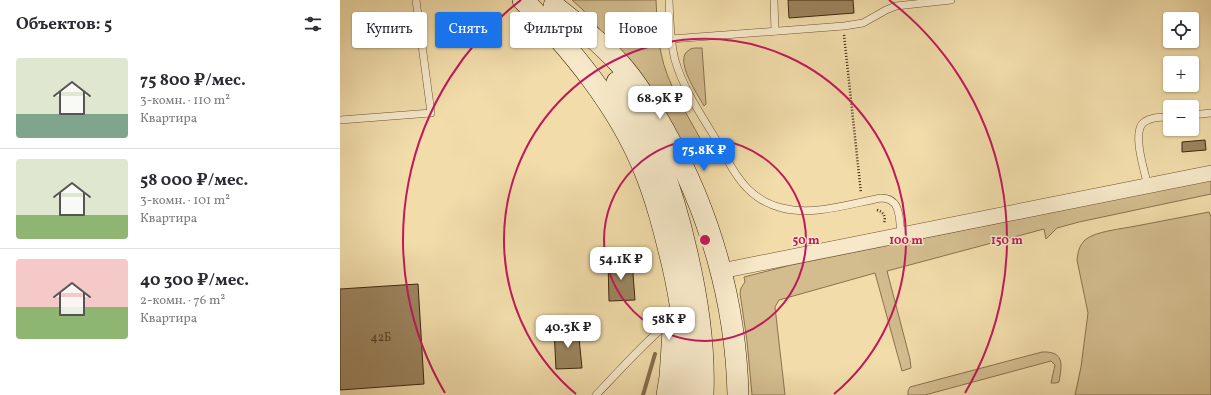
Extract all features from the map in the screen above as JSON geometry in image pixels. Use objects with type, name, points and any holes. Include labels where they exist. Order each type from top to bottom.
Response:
[{"type":"main road","points":[[523,0],[562,43],[594,83],[611,107],[643,165],[662,219],[677,286],[678,321],[687,374],[686,395]]},
{"type":"main road","points":[[551,3],[590,35],[620,65],[650,105],[692,185],[708,227],[721,271],[733,333],[738,395]]},
{"type":"main road","points":[[551,3],[581,35],[623,90],[645,128],[657,154],[678,215],[696,290],[702,331],[704,374],[703,395]]},
{"type":"main road","points":[[667,395],[678,321]]},
{"type":"street","points":[[721,271],[1211,173]]},
{"type":"lane","points":[[340,120],[431,113],[416,0]]},
{"type":"lane","points":[[669,0],[670,12]]},
{"type":"lane","points":[[774,0],[775,31]]},
{"type":"lane","points":[[901,236],[898,209],[895,203],[888,198],[808,211],[783,208],[767,202],[755,195],[740,181],[684,82],[676,61],[672,39],[824,28],[862,23],[896,6],[951,0]]},
{"type":"lane","points":[[1199,114],[1211,113]]},
{"type":"lane","points":[[1148,186],[1139,146],[1140,128],[1143,123],[1163,117]]},
{"type":"lane","points":[[596,395],[652,337],[667,324],[678,321]]},
{"type":"path","points":[[844,35],[861,194]]},
{"type":"shaded area","points":[[572,0],[656,0],[656,12],[605,12],[605,36],[597,26],[597,12],[585,12]]},
{"type":"shaded area","points":[[616,48],[660,48],[672,87],[701,140],[685,149],[627,61]]},
{"type":"shaded area","points":[[692,48],[702,48],[706,104],[704,106],[688,77],[684,61],[685,55],[689,50]]},
{"type":"shaded area","points":[[1211,180],[1211,194],[1057,228],[1046,239],[1044,229],[887,271],[910,359],[911,368],[902,371],[875,273],[779,300],[775,307],[785,395],[752,395],[747,341],[740,293],[745,282],[744,277],[791,265]]},
{"type":"shaded area","points":[[1209,212],[1211,217],[1211,395],[1075,395],[1081,367],[1088,313],[1077,260],[1079,249],[1083,242],[1089,237],[1102,232]]},
{"type":"shaded area","points":[[1042,352],[1055,354],[1060,360],[1061,370],[1059,382],[1051,383],[1055,365],[1051,361],[925,395],[908,395],[910,387]]},
{"type":"building","points":[[788,0],[853,0],[854,13],[789,18]]},
{"type":"building","points":[[1205,140],[1206,150],[1182,152],[1182,142]]},
{"type":"building","points":[[632,260],[635,300],[609,301],[608,262]]},
{"type":"building","points":[[418,284],[424,384],[340,390],[340,289]]},
{"type":"building","points":[[578,328],[582,368],[556,369],[554,330]]},
{"type":"waterway","points":[[643,395],[655,354]]}]
